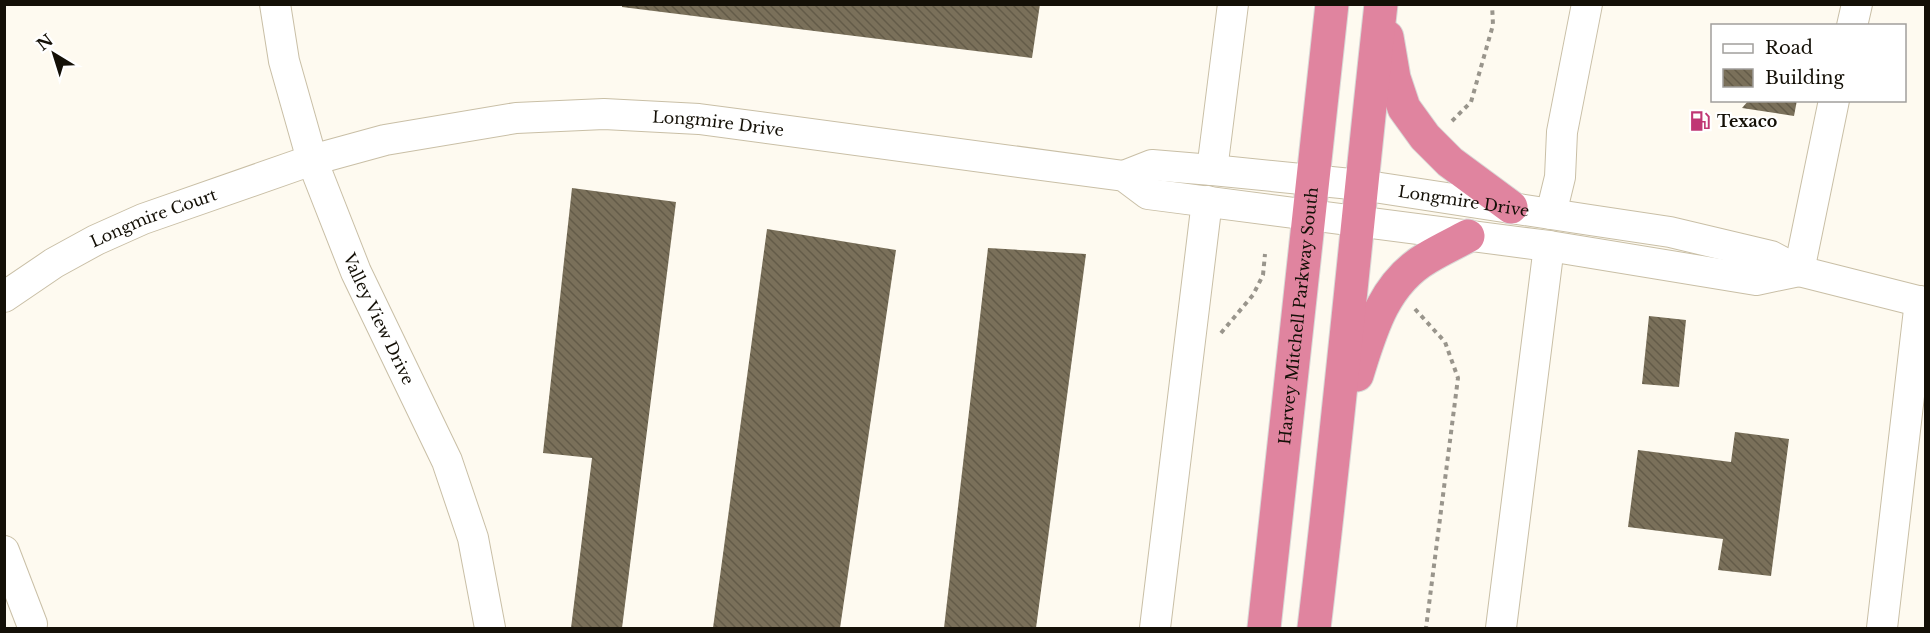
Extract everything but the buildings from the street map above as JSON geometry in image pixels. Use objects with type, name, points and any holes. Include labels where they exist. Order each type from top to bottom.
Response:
[{"type":"highway","name":"Harvey Mitchell Parkway South","points":[[1264,628],[1311,216],[1332,4]]},
{"type":"highway","points":[[1381,4],[1394,78],[1404,108],[1429,142],[1450,162],[1511,207]]},
{"type":"highway","points":[[1314,628],[1337,434],[1381,4]]},
{"type":"highway","points":[[1337,434],[1371,330],[1384,300],[1400,279],[1425,259],[1468,236]]},
{"type":"street","name":"Valley View Drive","points":[[275,4],[284,61],[312,160],[356,272],[447,461],[473,538],[490,628]]},
{"type":"street","points":[[1212,170],[1233,4]]},
{"type":"street","points":[[1551,214],[1560,177],[1562,132],[1587,4]]},
{"type":"street","points":[[1852,24],[1857,4]]},
{"type":"street","points":[[1799,271],[1834,102]]},
{"type":"street","name":"Longmire Drive","points":[[312,160],[385,140],[516,118],[604,114],[699,118],[1124,177],[1148,194],[1549,246],[1756,280],[1799,271]]},
{"type":"street","name":"Longmire Court","points":[[4,297],[54,263],[96,240],[143,219],[312,160]]},
{"type":"street","name":"Longmire Drive","points":[[1124,177],[1152,165],[1361,185],[1511,207],[1670,232],[1771,256],[1799,271],[1923,302]]},
{"type":"street","points":[[1155,628],[1207,201]]},
{"type":"street","points":[[1501,628],[1549,246]]},
{"type":"street","points":[[1882,628],[1923,302]]},
{"type":"street","points":[[4,551],[32,624]]},
{"type":"path","points":[[1429,142],[1471,102],[1493,25],[1492,4]]},
{"type":"path","points":[[1395,286],[1445,342],[1458,378],[1426,628]]},
{"type":"place","name":"Texaco","points":[[1700,121]]}]
